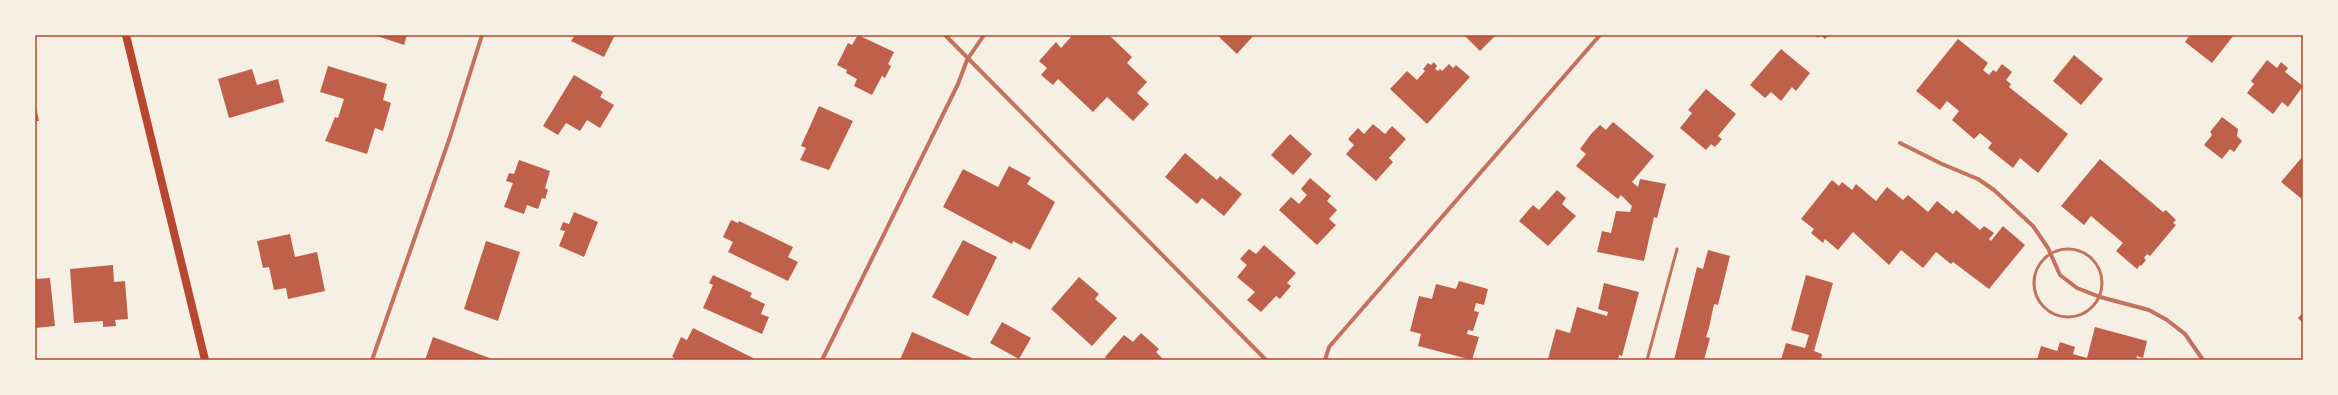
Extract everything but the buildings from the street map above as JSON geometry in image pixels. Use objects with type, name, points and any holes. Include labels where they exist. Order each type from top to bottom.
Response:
[{"type":"main road","points":[[126,35],[205,360]]},
{"type":"street","points":[[372,360],[450,137],[482,35]]},
{"type":"street","points":[[945,35],[967,60],[1266,360]]},
{"type":"street","points":[[822,360],[958,84],[967,60],[984,35]]},
{"type":"street","points":[[1325,360],[1329,347],[1600,35]]},
{"type":"street","points":[[1900,143],[1942,164],[1978,179],[1994,190],[2032,226],[2050,254],[2060,275],[2077,288],[2100,297],[2149,310],[2167,320],[2185,334],[2203,360]]},
{"type":"lane","points":[[2071,248],[2082,251],[2092,257],[2099,266],[2103,277],[2100,297],[2092,308],[2083,314],[2060,316],[2050,312],[2041,304],[2036,294],[2034,283],[2036,272],[2041,262],[2050,254],[2060,249],[2071,248]]},
{"type":"lane","points":[[1647,360],[1678,249]]}]
